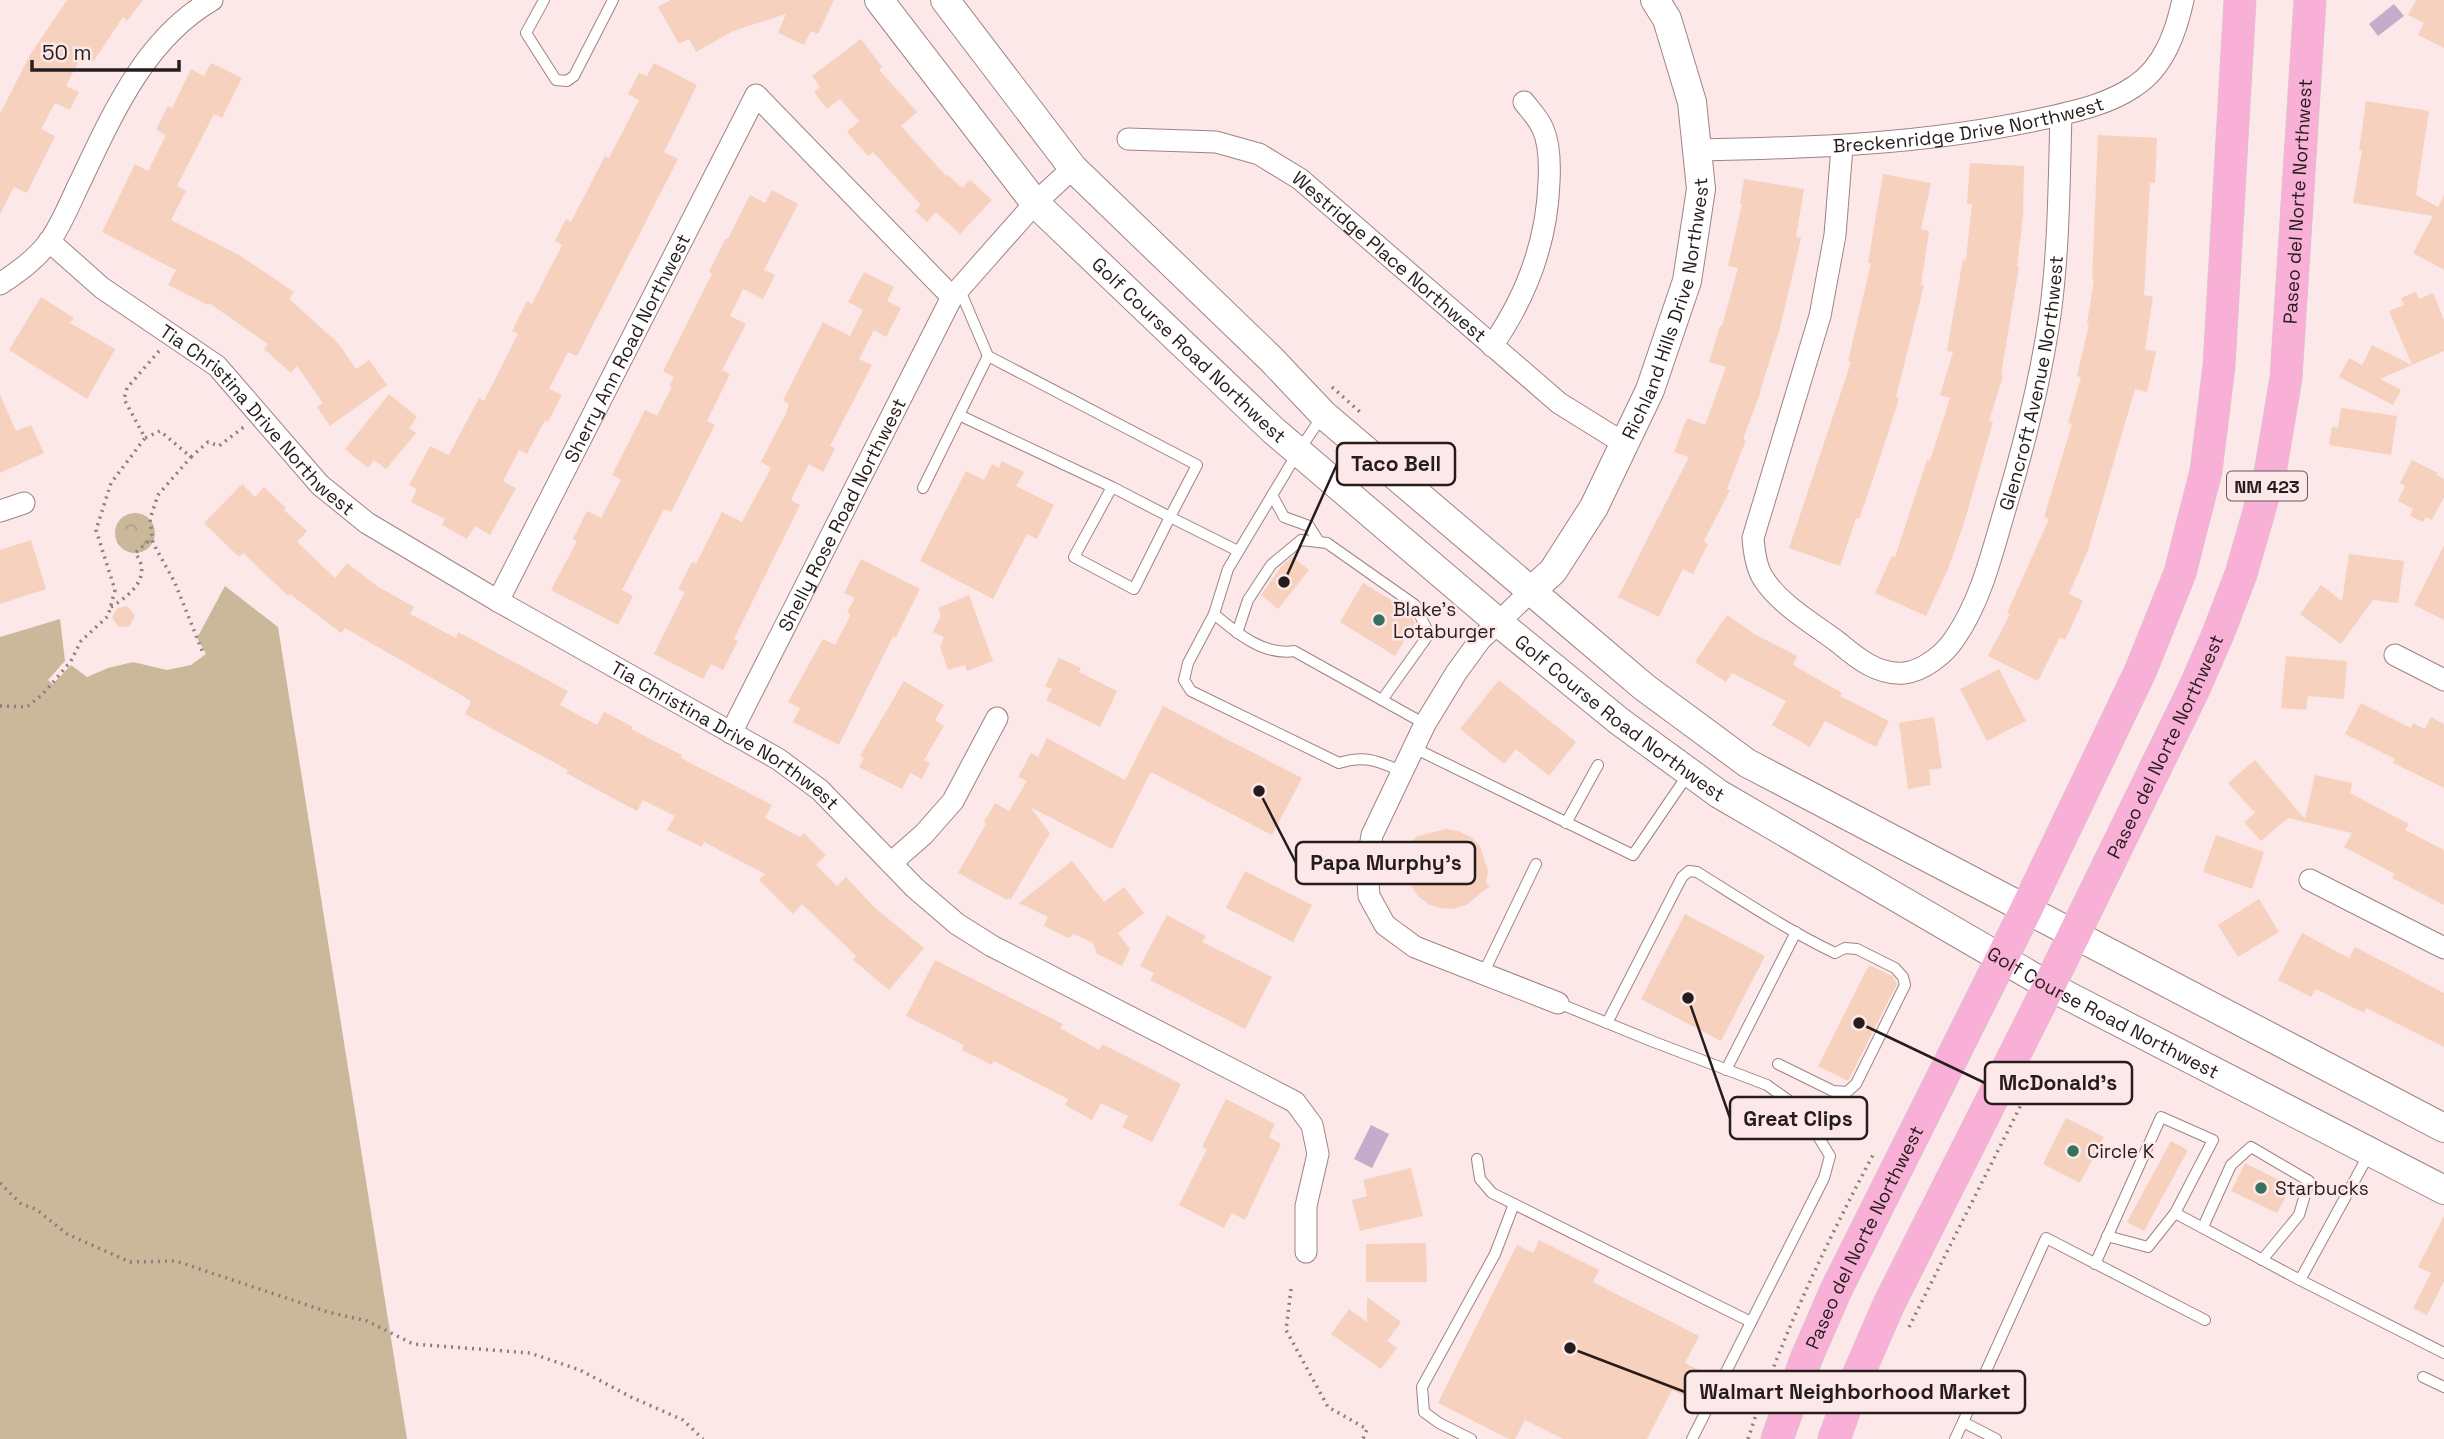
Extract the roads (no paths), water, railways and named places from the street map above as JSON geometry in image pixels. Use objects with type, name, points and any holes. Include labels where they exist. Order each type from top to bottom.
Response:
[{"type":"main road","name":"Golf Course Road Northwest","points":[[879,0],[1035,203],[1298,452],[1619,721],[1719,794],[2049,986],[2444,1190]]},
{"type":"main road","name":"Golf Course Road Northwest","points":[[945,0],[1073,168],[1272,360],[1324,415],[1644,687],[1747,763],[2444,1128]]},
{"type":"main road","name":"Richland Hills Drive Northwest","points":[[1530,592],[1553,571],[1594,507],[1650,390],[1687,281],[1702,189],[1692,102],[1667,19],[1655,0]]},
{"type":"main road","name":"Paseo del Norte Northwest","points":[[1777,1439],[1806,1359],[1836,1290],[2026,910],[2162,622],[2180,573],[2206,471],[2219,366],[2240,0]]},
{"type":"main road","name":"Paseo del Norte Northwest","points":[[1834,1439],[1889,1304],[2075,934],[2207,662],[2241,575],[2261,508],[2278,429],[2289,344],[2310,0]]},
{"type":"street","points":[[0,284],[25,267],[50,241],[135,74],[174,27],[210,0]]},
{"type":"street","name":"Breckenridge Drive Northwest","points":[[1697,150],[1842,147],[2001,128],[2061,115],[2106,101],[2137,85],[2157,63],[2174,36],[2183,0]]},
{"type":"street","name":"Sherry Ann Road Northwest","points":[[498,601],[757,95],[956,293]]},
{"type":"street","points":[[1492,346],[1520,301],[1538,255],[1548,212],[1550,159],[1543,128],[1524,102]]},
{"type":"street","name":"Glencroft Avenue Northwest","points":[[1842,147],[1835,235],[1820,316],[1753,537],[1754,554],[1762,576],[1776,594],[1863,662],[1886,673],[1906,673],[1926,666],[1954,641],[1969,614],[1989,566],[2032,411],[2051,301],[2058,232],[2061,115]]},
{"type":"street","name":"Westridge Place Northwest","points":[[1128,139],[1216,142],[1259,154],[1300,179],[1559,403],[1625,444]]},
{"type":"street","points":[[956,293],[1035,203],[1073,168]]},
{"type":"street","name":"Tia Christina Drive Northwest","points":[[50,241],[102,288],[217,366],[320,485],[367,523],[498,601],[778,759],[820,790],[915,888],[957,924],[992,946],[1295,1102],[1312,1125],[1318,1154],[1306,1206],[1306,1252]]},
{"type":"street","name":"Shelly Rose Road Northwest","points":[[731,733],[956,293]]},
{"type":"street","points":[[0,511],[24,503]]},
{"type":"street","points":[[1530,592],[1480,640],[1456,673],[1412,747],[1372,835],[1367,866],[1369,896],[1385,925],[1415,947],[1558,1003]]},
{"type":"street","points":[[2395,655],[2444,680]]},
{"type":"street","points":[[891,863],[924,834],[953,801],[997,718]]},
{"type":"street","points":[[2310,880],[2444,948]]},
{"type":"lane","points":[[544,0],[526,33],[556,80],[567,81],[574,76],[613,0]]},
{"type":"lane","points":[[956,293],[988,356],[1197,465],[1134,589],[1074,557],[1112,487]]},
{"type":"lane","points":[[923,488],[988,356]]},
{"type":"lane","points":[[959,415],[1112,487],[1238,551]]},
{"type":"lane","points":[[1324,415],[1298,452],[1228,569],[1214,614],[1188,663],[1184,680],[1191,691],[1339,762],[1358,758],[1401,771]]},
{"type":"lane","points":[[1272,495],[1284,517],[1309,526],[1319,542]]},
{"type":"lane","points":[[1237,633],[1248,600],[1271,565],[1301,540],[1327,543],[1415,605],[1429,634],[1382,700]]},
{"type":"lane","points":[[1214,614],[1244,638],[1280,653],[1294,652],[1425,724]]},
{"type":"lane","points":[[1412,747],[1633,855],[1690,772]]},
{"type":"lane","points":[[1566,822],[1598,765]]},
{"type":"lane","points":[[1483,974],[1535,864]]},
{"type":"lane","points":[[1606,1023],[1671,895],[1682,877],[1689,871],[1697,872],[1768,917],[1835,953],[1845,948],[1857,948],[1895,968],[1903,978],[1905,985],[1856,1084],[1847,1091],[1833,1091],[1777,1064]]},
{"type":"lane","points":[[1726,1070],[1796,932]]},
{"type":"lane","points":[[1558,1003],[1767,1085],[1801,1110],[1830,1156],[1824,1178],[1692,1439]]},
{"type":"lane","points":[[2095,1264],[2107,1236],[2161,1117],[2213,1140],[2175,1213],[2148,1247],[2107,1236]]},
{"type":"lane","points":[[2203,1227],[2231,1165],[2251,1147],[2309,1181],[2300,1215],[2262,1260]]},
{"type":"lane","points":[[2300,1280],[2369,1153]]},
{"type":"lane","points":[[1477,1160],[1480,1180],[1492,1193],[1751,1322]]},
{"type":"lane","points":[[1471,1439],[1424,1412],[1422,1387],[1495,1254],[1514,1204]]},
{"type":"lane","points":[[2175,1213],[2444,1353]]},
{"type":"lane","points":[[1955,1439],[2046,1238],[2205,1320]]},
{"type":"lane","points":[[2423,1377],[2444,1387]]},
{"type":"lane","points":[[1963,1422],[1996,1439]]},
{"type":"place","name":"Taco Bell","points":[[1284,582]]},
{"type":"place","name":"Blake's Lotaburger","points":[[1379,620]]},
{"type":"place","name":"Papa Murphy's","points":[[1259,791]]},
{"type":"place","name":"Great Clips","points":[[1688,998]]},
{"type":"place","name":"McDonald's","points":[[1859,1023]]},
{"type":"place","name":"Circle K","points":[[2073,1151]]},
{"type":"place","name":"Starbucks","points":[[2261,1188]]},
{"type":"place","name":"Walmart Neighborhood Market","points":[[1570,1348]]}]
